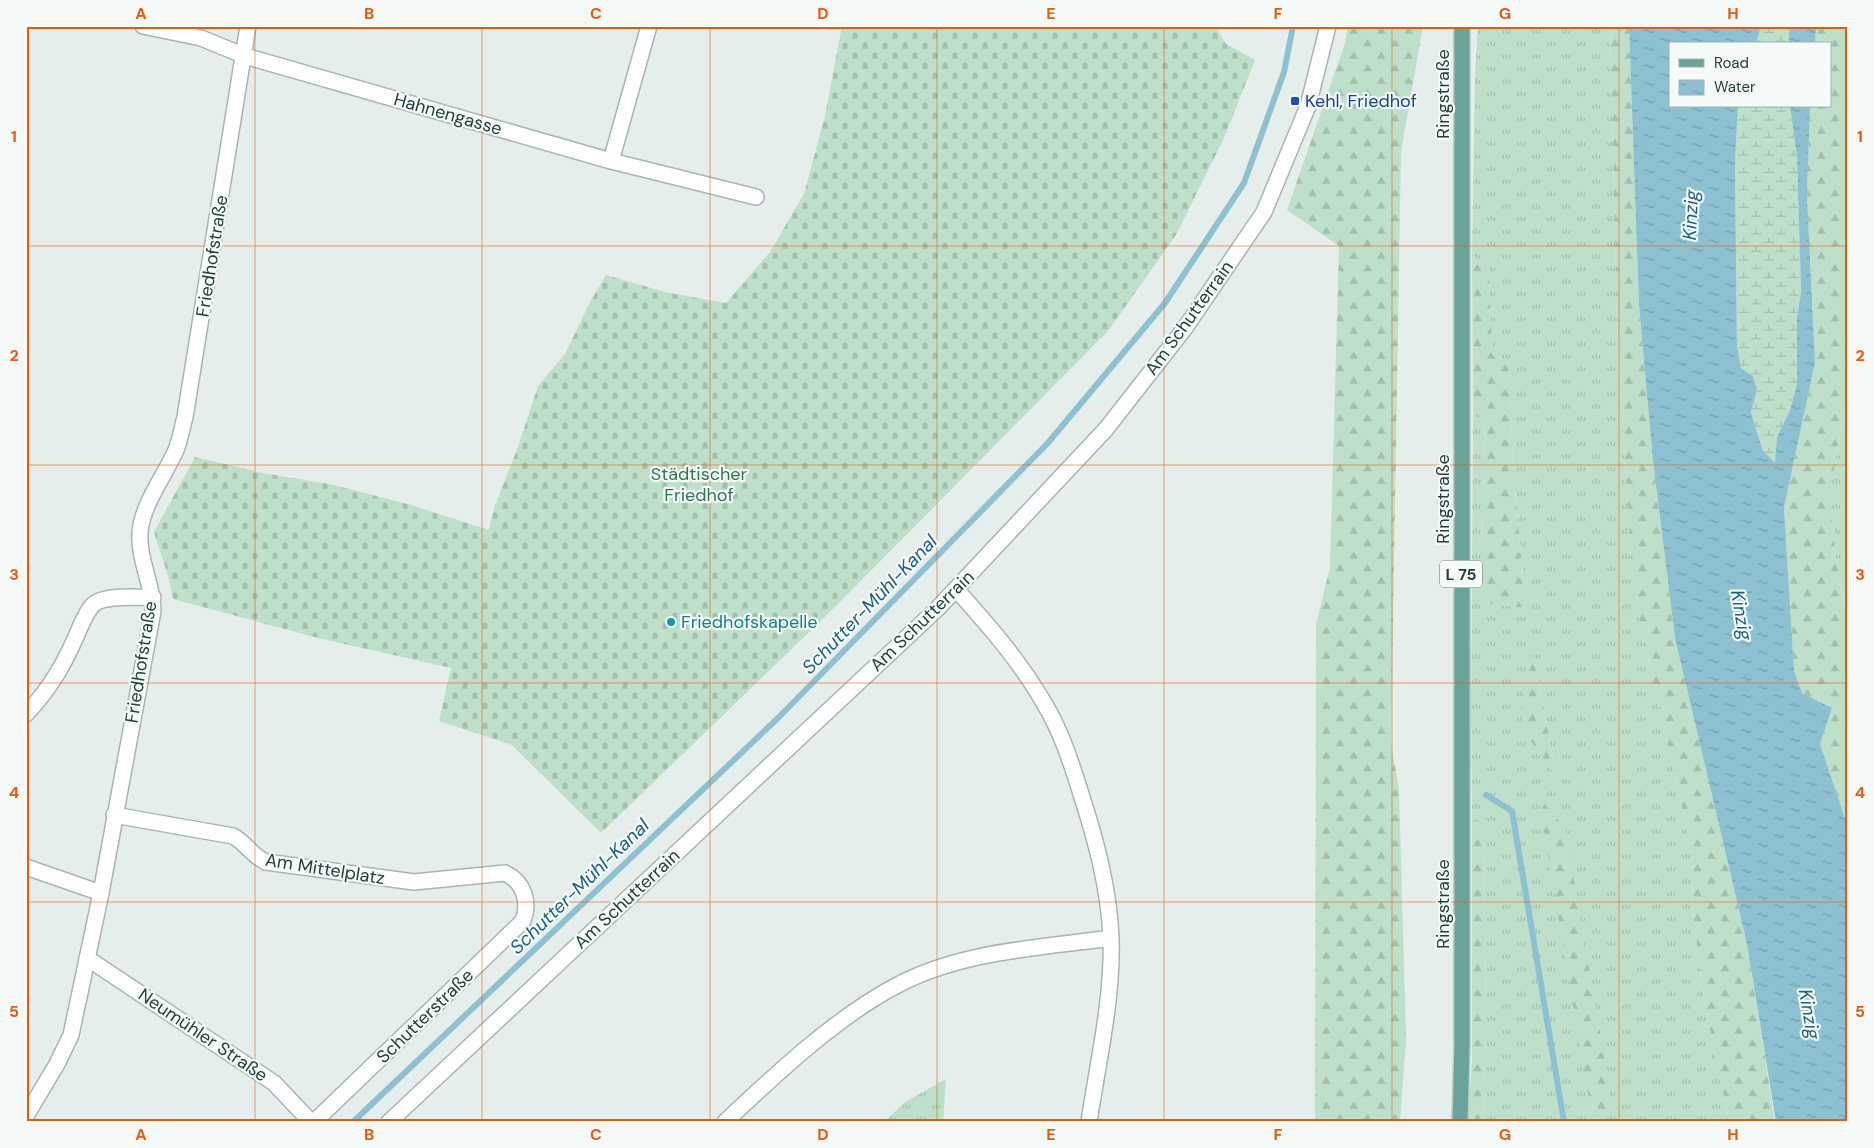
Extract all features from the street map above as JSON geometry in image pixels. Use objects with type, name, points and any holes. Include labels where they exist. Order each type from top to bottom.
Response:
[{"type":"main road","name":"Ringstraße","points":[[1460,1122],[1462,1043],[1462,26]]},
{"type":"street","name":"Hahnengasse","points":[[143,26],[201,38],[245,56],[611,161],[756,197]]},
{"type":"street","name":"Friedhofstraße","points":[[26,1116],[57,1064],[71,1035],[101,893],[114,814],[153,611],[153,597],[141,554],[140,532],[143,517],[176,449],[185,417],[245,56],[248,26]]},
{"type":"street","points":[[611,161],[649,26]]},
{"type":"street","name":"Am Schutterrain","points":[[389,1122],[956,590],[1106,429],[1186,328],[1264,212],[1308,106],[1328,26]]},
{"type":"street","points":[[956,590],[994,632],[1022,668],[1044,702],[1068,753],[1106,880],[1111,938],[1107,1006],[1089,1122]]},
{"type":"street","points":[[26,714],[62,669],[88,609],[97,602],[107,599],[153,597]]},
{"type":"street","name":"Am Mittelplatz","points":[[114,814],[233,836],[241,840],[257,858],[266,862],[414,882],[505,873],[517,880],[522,888],[526,905]]},
{"type":"street","points":[[26,867],[101,893]]},
{"type":"street","name":"Schutterstraße","points":[[313,1122],[523,921],[526,914],[526,905]]},
{"type":"street","points":[[725,1122],[806,1050],[894,987],[942,968],[992,954],[1111,938]]},
{"type":"street","name":"Neumühler Straße","points":[[87,958],[274,1083],[313,1122]]},
{"type":"green space","name":"Städtischer Friedhof","points":[[842,26],[1215,26],[1226,44],[1255,60],[1224,138],[1176,235],[1108,331],[832,610],[601,833],[512,745],[439,721],[451,668],[318,638],[173,599],[169,579],[154,532],[195,457],[263,473],[334,485],[411,505],[489,530],[494,508],[518,447],[538,386],[565,354],[590,302],[606,275],[665,292],[726,303],[770,252],[804,194],[825,116]]},
{"type":"green space","points":[[1348,26],[1423,26],[1401,152],[1391,742],[1399,789],[1406,1038],[1400,1122],[1315,1122],[1316,625],[1330,567],[1339,246],[1287,210],[1345,43]]},
{"type":"green space","points":[[1478,26],[1610,26],[1617,323],[1631,561],[1640,621],[1691,846],[1693,911],[1703,996],[1729,1122],[1483,1122],[1486,1027],[1484,822],[1472,819],[1473,416],[1485,419],[1481,595],[1484,603],[1526,608],[1513,467],[1509,362],[1492,354],[1489,267],[1472,255],[1475,74]],"holes":[[[1534,652],[1556,776],[1526,734],[1521,708]]]},
{"type":"green space","points":[[1610,26],[1629,26],[1639,305],[1653,461],[1675,638],[1747,944],[1775,1122],[1729,1122],[1703,996],[1693,911],[1691,846],[1640,621],[1631,561],[1617,323]]},
{"type":"green space","points":[[1761,26],[1790,26],[1788,42],[1757,42]]},
{"type":"green space","points":[[1816,26],[1848,26],[1848,387],[1830,493],[1836,558],[1848,627],[1848,827],[1820,744],[1832,708],[1802,693],[1794,671],[1784,507],[1815,363],[1807,196],[1810,108],[1832,108],[1832,42],[1815,42]]},
{"type":"green space","points":[[1738,108],[1790,108],[1797,157],[1801,292],[1797,318],[1797,384],[1790,410],[1777,437],[1776,462],[1763,451],[1751,411],[1757,389],[1753,376],[1741,368],[1737,345],[1735,164]]},
{"type":"green space","points":[[1472,255],[1489,266],[1492,354],[1509,362],[1513,467],[1526,608],[1484,603],[1481,595],[1485,419],[1473,416]]},
{"type":"green space","points":[[1848,387],[1848,627],[1836,558],[1830,493]]},
{"type":"green space","points":[[1534,651],[1556,777],[1526,734],[1521,708]]},
{"type":"green space","points":[[1538,796],[1565,828],[1613,1109],[1591,1112]]},
{"type":"green space","points":[[1472,819],[1484,822],[1486,1027],[1483,1122],[1468,1122],[1472,1061]]},
{"type":"green space","points":[[946,1079],[943,1122],[884,1122],[905,1102]]},
{"type":"water","name":"Kinzig","points":[[1629,26],[1761,26],[1757,42],[1669,42],[1669,108],[1738,108],[1735,164],[1737,345],[1741,368],[1753,376],[1757,389],[1751,412],[1763,451],[1775,462],[1777,437],[1790,410],[1797,384],[1797,318],[1801,292],[1797,157],[1790,108],[1810,108],[1807,196],[1815,363],[1784,507],[1794,671],[1802,693],[1832,708],[1820,744],[1848,827],[1848,1122],[1776,1122],[1747,944],[1675,638],[1653,461],[1639,305]]},
{"type":"water","points":[[1790,26],[1816,26],[1815,42],[1788,42]]},
{"type":"waterway","name":"Schutter-Mühl-Kanal","points":[[353,1122],[778,718],[1047,444],[1165,303],[1244,183],[1284,72],[1293,26]]},
{"type":"waterway","points":[[1486,795],[1512,811],[1564,1122]]},
{"type":"place","name":"Kehl, Friedhof","points":[[1295,101]]},
{"type":"place","name":"Friedhofskapelle","points":[[671,622]]}]
